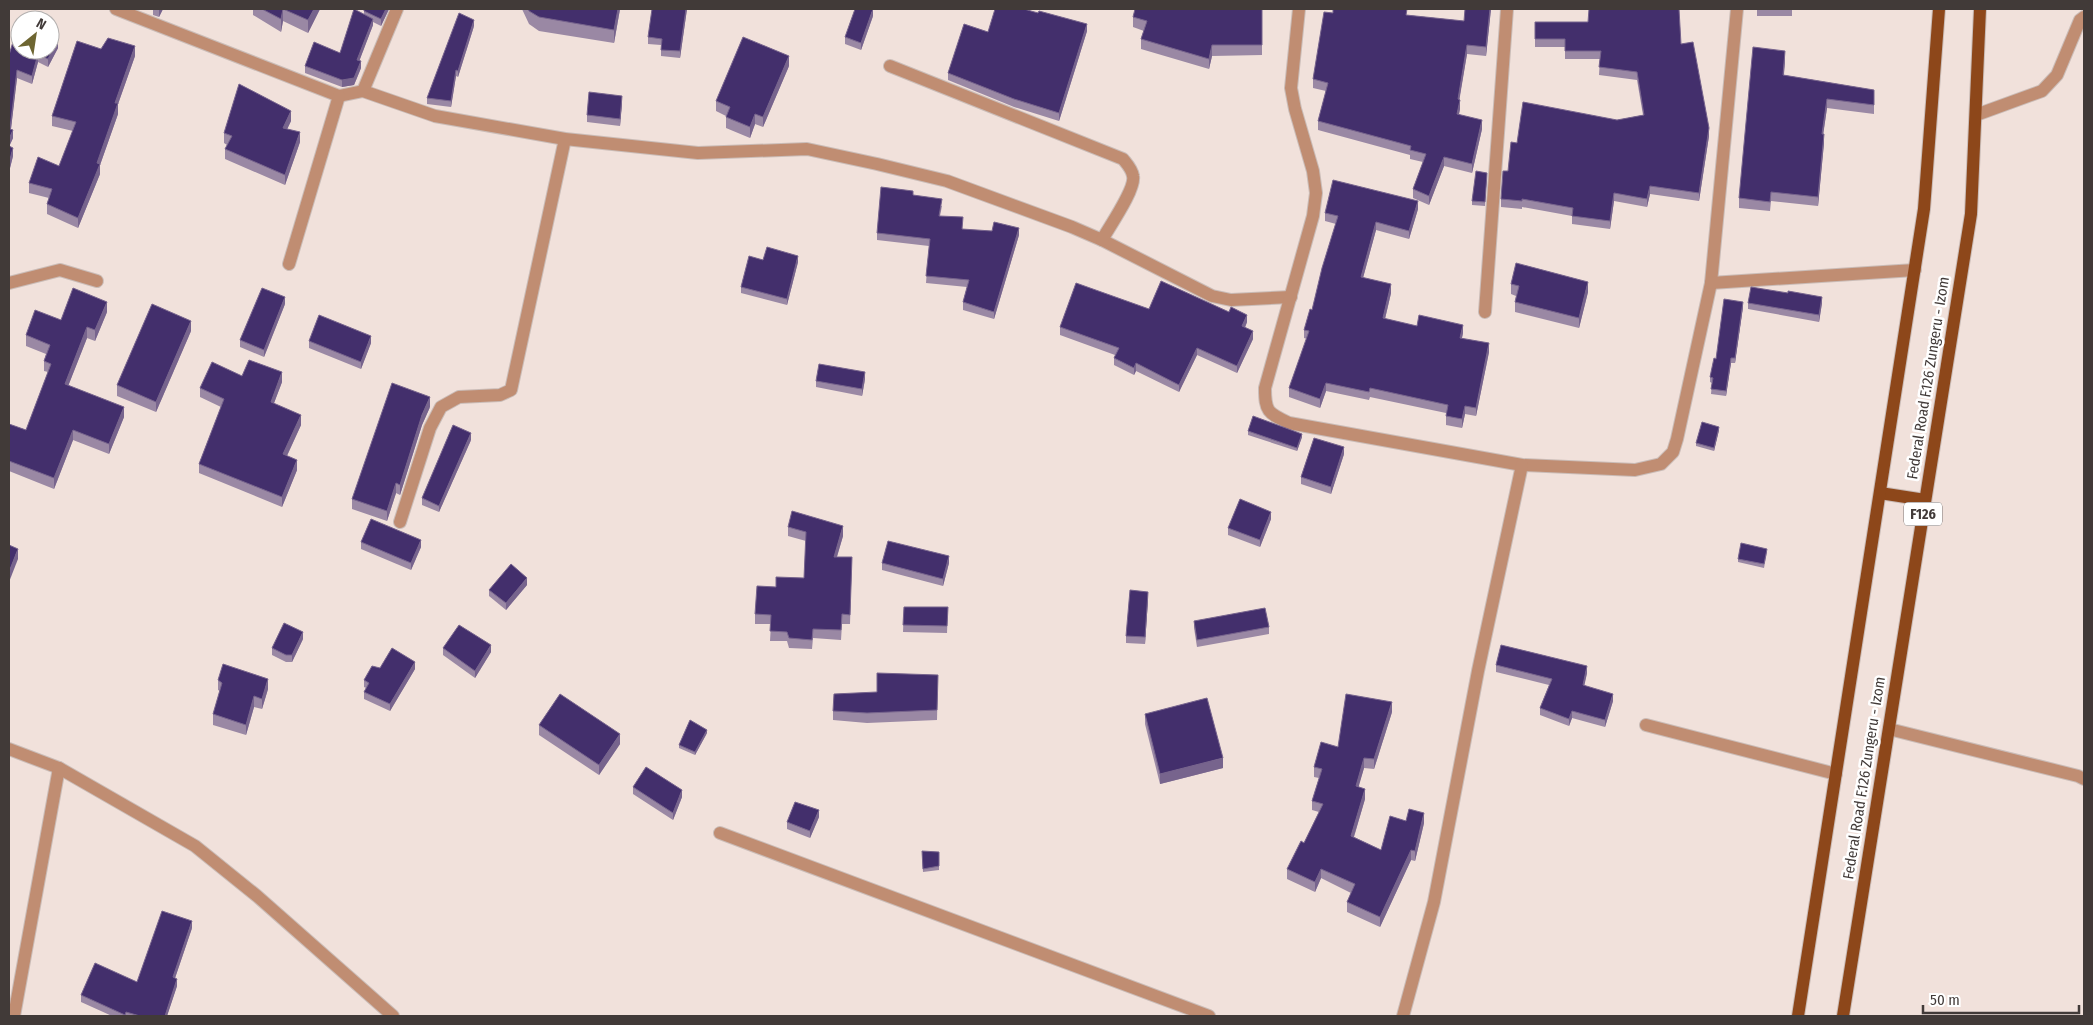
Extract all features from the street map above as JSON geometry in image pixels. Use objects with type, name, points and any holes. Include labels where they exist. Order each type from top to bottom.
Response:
[{"type":"main road","name":"Federal Road F.126 Zungeru - Izom","points":[[1798,1016],[1924,209],[1939,9]]},
{"type":"main road","name":"Federal Road F.126 Zungeru - Izom","points":[[1843,1016],[1971,214],[1980,9]]},
{"type":"main road","points":[[1880,493],[1925,500]]},
{"type":"street","points":[[116,9],[339,96],[363,91],[436,116],[566,139],[698,153],[807,149],[947,181],[1102,240],[1212,296],[1231,300],[1291,297]]},
{"type":"street","points":[[363,91],[397,9]]},
{"type":"street","points":[[1299,9],[1291,88],[1295,109],[1313,171],[1316,192],[1314,216],[1265,388],[1265,405],[1274,416],[1289,424],[1522,465],[1635,470],[1661,464],[1673,452],[1678,439],[1712,283],[1738,9]]},
{"type":"street","points":[[1486,312],[1507,9]]},
{"type":"street","points":[[1976,115],[2042,91],[2057,75],[2080,20],[2084,17]]},
{"type":"street","points":[[890,66],[1123,159],[1131,169],[1134,178],[1130,190],[1102,240]]},
{"type":"street","points":[[289,264],[339,96]]},
{"type":"street","points":[[400,522],[430,428],[441,407],[459,398],[500,394],[511,390],[566,139]]},
{"type":"street","points":[[9,283],[60,270],[97,281]]},
{"type":"street","points":[[1712,283],[1915,270]]},
{"type":"street","points":[[1402,1016],[1434,902],[1478,671],[1522,465]]},
{"type":"street","points":[[1646,725],[1836,774]]},
{"type":"street","points":[[1889,729],[2084,779]]},
{"type":"street","points":[[9,749],[59,768],[120,801],[195,846],[257,896],[393,1016]]},
{"type":"street","points":[[14,1016],[59,768]]},
{"type":"street","points":[[720,833],[1209,1016]]},
{"type":"building","points":[[262,9],[283,9],[281,19]]},
{"type":"building","points":[[283,9],[314,9],[308,20]]},
{"type":"building","points":[[354,9],[373,19],[357,60],[361,61],[354,78],[342,80],[305,66],[314,42],[340,53]]},
{"type":"building","points":[[364,9],[386,9],[381,19],[364,11]]},
{"type":"building","points":[[528,9],[618,9],[614,30],[539,17]]},
{"type":"building","points":[[652,9],[686,9],[680,51],[661,50],[662,39],[648,37]]},
{"type":"building","points":[[855,9],[873,9],[861,43],[845,37]]},
{"type":"building","points":[[995,9],[1024,9],[1038,13],[1039,11],[1087,24],[1059,113],[1014,99],[948,73],[964,24],[988,32]]},
{"type":"building","points":[[1135,9],[1262,9],[1262,45],[1212,45],[1209,59],[1141,39],[1147,21],[1133,17]]},
{"type":"building","points":[[1333,9],[1407,9],[1406,15],[1464,21],[1465,9],[1490,9],[1486,47],[1467,45],[1458,99],[1460,100],[1457,114],[1482,120],[1472,164],[1444,157],[1429,196],[1413,189],[1426,154],[1410,150],[1411,146],[1318,121],[1328,83],[1313,79],[1324,12],[1333,13]]},
{"type":"building","points":[[1589,9],[1679,9],[1681,44],[1693,42],[1709,128],[1699,193],[1650,186],[1647,199],[1614,193],[1610,221],[1572,216],[1573,208],[1522,199],[1522,201],[1501,199],[1503,171],[1508,171],[1511,142],[1517,143],[1523,102],[1617,120],[1644,115],[1637,72],[1599,67],[1601,51],[1565,51],[1565,39],[1535,39],[1535,22],[1588,22]]},
{"type":"building","points":[[459,13],[474,20],[458,71],[456,70],[451,101],[427,98]]},
{"type":"building","points":[[743,37],[789,56],[763,117],[755,114],[750,127],[726,117],[730,107],[716,101]]},
{"type":"building","points":[[108,38],[135,46],[97,163],[100,164],[78,218],[47,204],[52,189],[29,183],[38,157],[59,166],[76,122],[52,116],[77,41],[101,49]]},
{"type":"building","points":[[1753,47],[1785,51],[1783,75],[1874,90],[1874,105],[1827,99],[1822,134],[1824,134],[1818,197],[1771,192],[1770,202],[1739,198]]},
{"type":"building","points":[[10,52],[10,60],[36,60],[32,76],[17,70],[10,129],[13,130],[9,139]]},
{"type":"building","points":[[239,84],[291,111],[283,128],[300,132],[285,175],[225,149],[232,136],[224,133]]},
{"type":"building","points":[[589,92],[622,96],[620,119],[587,115]]},
{"type":"building","points":[[9,146],[13,148],[9,163]]},
{"type":"building","points":[[1476,171],[1487,173],[1485,202],[1472,201]]},
{"type":"building","points":[[1333,180],[1418,201],[1409,231],[1376,222],[1361,277],[1391,284],[1383,318],[1417,326],[1419,315],[1463,325],[1460,338],[1489,343],[1476,408],[1465,406],[1462,419],[1446,416],[1448,405],[1370,388],[1369,392],[1326,383],[1320,399],[1289,388],[1309,331],[1304,330],[1310,309],[1312,310],[1322,268],[1338,216],[1325,213]]},
{"type":"building","points":[[881,187],[913,191],[913,195],[942,199],[939,216],[963,217],[962,229],[992,231],[994,222],[1019,228],[994,312],[963,302],[969,280],[926,276],[930,239],[877,233]]},
{"type":"building","points":[[767,247],[798,256],[787,299],[741,287],[749,256],[763,260]]},
{"type":"building","points":[[1516,263],[1588,282],[1579,318],[1515,302],[1519,286],[1511,284]]},
{"type":"building","points":[[1161,281],[1229,312],[1231,307],[1247,315],[1242,326],[1253,331],[1237,366],[1197,348],[1179,385],[1136,363],[1134,368],[1114,358],[1119,348],[1060,327],[1076,283],[1149,309]]},
{"type":"building","points":[[1751,287],[1822,297],[1819,315],[1748,303]]},
{"type":"building","points":[[73,288],[107,302],[95,330],[87,327],[65,384],[124,407],[109,444],[73,430],[54,478],[9,461],[9,424],[26,430],[51,364],[44,361],[50,345],[26,335],[35,310],[61,320]]},
{"type":"building","points":[[262,288],[285,297],[264,350],[240,340]]},
{"type":"building","points":[[1724,299],[1743,302],[1735,358],[1731,358],[1726,391],[1711,389],[1713,378],[1710,377],[1714,358],[1716,359]]},
{"type":"building","points":[[152,304],[191,321],[156,402],[117,385]]},
{"type":"building","points":[[319,315],[371,336],[361,362],[309,341]]},
{"type":"building","points":[[249,360],[282,372],[271,402],[301,415],[283,454],[297,460],[282,497],[199,464],[224,399],[200,388],[212,362],[242,376]]},
{"type":"building","points":[[819,364],[865,372],[862,389],[816,381]]},
{"type":"building","points":[[392,383],[430,397],[422,415],[400,485],[396,483],[387,511],[352,499]]},
{"type":"building","points":[[1253,416],[1302,434],[1297,448],[1248,431]]},
{"type":"building","points":[[1702,422],[1719,427],[1714,448],[1696,443]]},
{"type":"building","points":[[453,425],[471,433],[439,506],[422,498]]},
{"type":"building","points":[[1314,438],[1344,447],[1331,487],[1301,477]]},
{"type":"building","points":[[1240,499],[1271,512],[1260,540],[1228,528]]},
{"type":"building","points":[[792,511],[843,526],[834,557],[852,557],[850,615],[842,614],[841,630],[813,629],[812,640],[789,638],[787,632],[770,631],[771,615],[755,614],[757,586],[776,587],[776,577],[804,578],[806,532],[788,527]]},
{"type":"building","points":[[371,519],[421,540],[411,563],[361,542]]},
{"type":"building","points":[[888,541],[949,556],[943,579],[882,563]]},
{"type":"building","points":[[1741,543],[1767,549],[1764,564],[1738,559]]},
{"type":"building","points":[[9,545],[18,549],[9,572]]},
{"type":"building","points":[[511,564],[527,578],[506,603],[489,590]]},
{"type":"building","points":[[1130,590],[1148,592],[1145,637],[1126,636]]},
{"type":"building","points":[[904,607],[948,607],[947,626],[903,625]]},
{"type":"building","points":[[1265,608],[1269,627],[1197,640],[1194,621]]},
{"type":"building","points":[[284,623],[303,632],[292,655],[286,655],[272,648]]},
{"type":"building","points":[[459,625],[491,645],[475,671],[443,648]]},
{"type":"building","points":[[1501,645],[1587,666],[1583,685],[1613,694],[1605,720],[1572,711],[1569,719],[1540,708],[1552,679],[1496,665]]},
{"type":"building","points":[[392,648],[415,662],[390,704],[364,692],[369,683],[364,680],[372,666],[380,668]]},
{"type":"building","points":[[223,664],[268,679],[262,699],[254,696],[246,725],[213,714],[222,683],[218,680]]},
{"type":"building","points":[[877,673],[938,675],[937,710],[867,713],[833,711],[834,694],[877,692]]},
{"type":"building","points":[[560,694],[620,734],[599,765],[539,725]]},
{"type":"building","points":[[1346,694],[1392,702],[1374,759],[1364,758],[1356,786],[1365,789],[1351,836],[1381,850],[1390,816],[1406,821],[1409,809],[1424,813],[1415,851],[1411,850],[1380,917],[1347,902],[1355,884],[1321,869],[1315,882],[1287,869],[1301,841],[1304,843],[1323,804],[1312,801],[1322,769],[1314,767],[1321,742],[1338,747]]},
{"type":"building","points":[[1207,698],[1223,758],[1160,774],[1145,714]]},
{"type":"building","points":[[690,720],[707,730],[695,752],[679,745]]},
{"type":"building","points":[[646,767],[682,790],[673,813],[633,787]]},
{"type":"building","points":[[795,802],[819,810],[810,831],[787,822]]},
{"type":"building","points":[[922,851],[939,852],[939,866],[923,869]]},
{"type":"building","points":[[162,911],[192,921],[173,977],[177,979],[165,1016],[140,1016],[126,1012],[125,1015],[81,995],[95,963],[137,982]]}]
